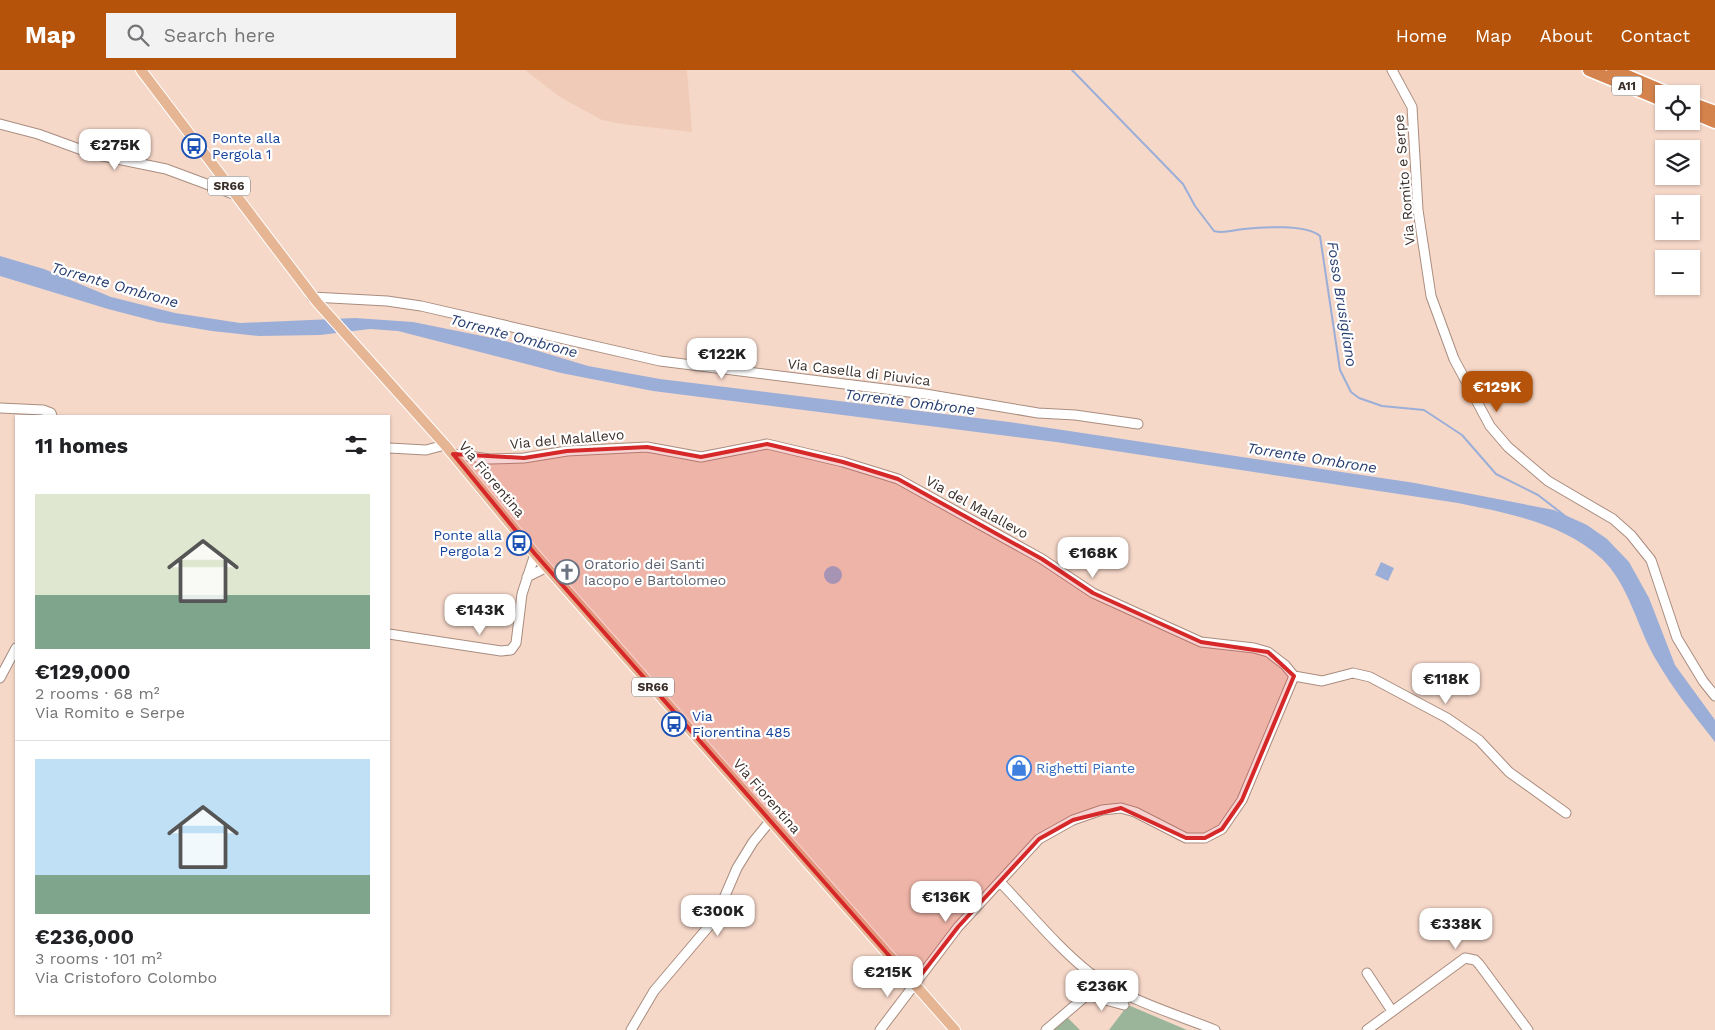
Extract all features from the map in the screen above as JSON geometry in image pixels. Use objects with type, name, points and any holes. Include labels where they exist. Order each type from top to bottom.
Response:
[{"type":"highway","name":"A11","points":[[1589,70],[1655,97]]},
{"type":"highway","name":"A11","points":[[1614,70],[1655,88]]},
{"type":"highway","points":[[1700,106],[1715,112]]},
{"type":"highway","points":[[1700,116],[1715,122]]},
{"type":"main road","name":"Via Fiorentina","points":[[141,70],[314,300],[453,454],[535,554],[954,1030]]},
{"type":"street","name":"Via Romito e Serpe","points":[[1392,70],[1412,107],[1418,210],[1431,296],[1454,359],[1490,426],[1508,447],[1548,481],[1613,519],[1631,535],[1651,560],[1677,638],[1703,681],[1715,696]]},
{"type":"street","points":[[0,124],[38,134],[87,153],[166,169],[236,195]]},
{"type":"street","name":"Via Casella di Piuvica","points":[[314,300],[382,301],[421,306],[660,361],[925,394],[1038,413],[1075,415],[1138,424]]},
{"type":"street","points":[[0,408],[43,410],[52,415]]},
{"type":"street","name":"Via del Malallevo","points":[[453,454],[490,459],[524,458],[567,451],[647,447],[702,457],[767,444],[843,462],[898,479],[1034,555],[1093,593],[1201,642],[1254,648],[1268,652],[1285,665],[1294,676]]},
{"type":"street","points":[[390,448],[426,450],[445,445]]},
{"type":"street","points":[[390,634],[501,651],[511,650],[515,646],[520,602],[535,554]]},
{"type":"street","points":[[528,577],[548,567]]},
{"type":"street","points":[[0,678],[15,650]]},
{"type":"street","points":[[880,1030],[958,927],[1039,839],[1073,820],[1102,810],[1127,808],[1176,834],[1192,839],[1205,838],[1222,829],[1242,800],[1294,676],[1322,681],[1353,674],[1370,677],[1447,718],[1479,740],[1509,772],[1566,813]]},
{"type":"street","points":[[631,1030],[654,991],[674,965],[706,932],[715,919],[737,868],[753,842],[770,820]]},
{"type":"street","points":[[1000,882],[1071,956],[1098,978],[1131,997],[1215,1030]]},
{"type":"street","points":[[1367,1030],[1465,958],[1470,958],[1479,964],[1528,1030]]},
{"type":"street","points":[[1366,973],[1392,1011]]},
{"type":"street","points":[[1046,1030],[1086,995],[1098,978]]},
{"type":"street","points":[[1086,995],[1124,1006]]},
{"type":"highlighted area","points":[[767,444],[843,462],[898,479],[1042,559],[1093,593],[1201,642],[1268,652],[1294,676],[1242,800],[1222,829],[1205,838],[1186,838],[1121,808],[1073,820],[1039,839],[958,927],[914,984],[535,554],[453,454],[524,458],[567,451],[647,447],[701,457]]},
{"type":"shaded area","points":[[525,70],[687,70],[692,132],[602,120],[560,97]]},
{"type":"green space","points":[[1128,1005],[1187,1030],[1109,1030]]},
{"type":"green space","points":[[1066,1016],[1080,1030],[1051,1030]]},
{"type":"water","points":[[0,256],[44,269],[111,297],[175,313],[240,323],[355,318],[413,322],[502,340],[588,366],[660,379],[1009,422],[1415,483],[1554,510],[1587,525],[1607,539],[1629,562],[1649,598],[1675,665],[1715,720],[1715,742],[1662,669],[1649,646],[1626,593],[1611,568],[1586,546],[1570,536],[1534,521],[1458,503],[1056,442],[653,391],[561,373],[398,331],[370,329],[320,335],[259,336],[212,331],[158,322],[0,276]]},
{"type":"water","points":[[1381,562],[1394,568],[1388,581],[1375,575]]},
{"type":"water","points":[[829,566],[837,566],[842,571],[840,582],[829,584],[824,579],[824,571]]},
{"type":"waterway","name":"Fosso Brusigliano","points":[[1072,70],[1183,184],[1195,206],[1214,231],[1225,232],[1240,229],[1284,227],[1305,230],[1320,236],[1340,370],[1351,392],[1359,398],[1382,406],[1424,410],[1462,435],[1496,474],[1538,495],[1564,515]]},
{"type":"place","name":"Ponte alla Pergola 1","points":[[194,146]]},
{"type":"place","name":"Ponte alla Pergola 2","points":[[519,543]]},
{"type":"place","name":"Oratorio dei Santi Iacopo e Bartolomeo","points":[[567,572]]},
{"type":"place","name":"Via Fiorentina 485","points":[[674,724]]},
{"type":"place","name":"Righetti Piante","points":[[1019,768]]},
{"type":"water label","name":"Torrente Ombrone","points":[[115,285]]},
{"type":"water label","name":"Torrente Ombrone","points":[[514,336]]},
{"type":"water label","name":"Torrente Ombrone","points":[[910,402]]},
{"type":"water label","name":"Torrente Ombrone","points":[[1312,458]]}]
